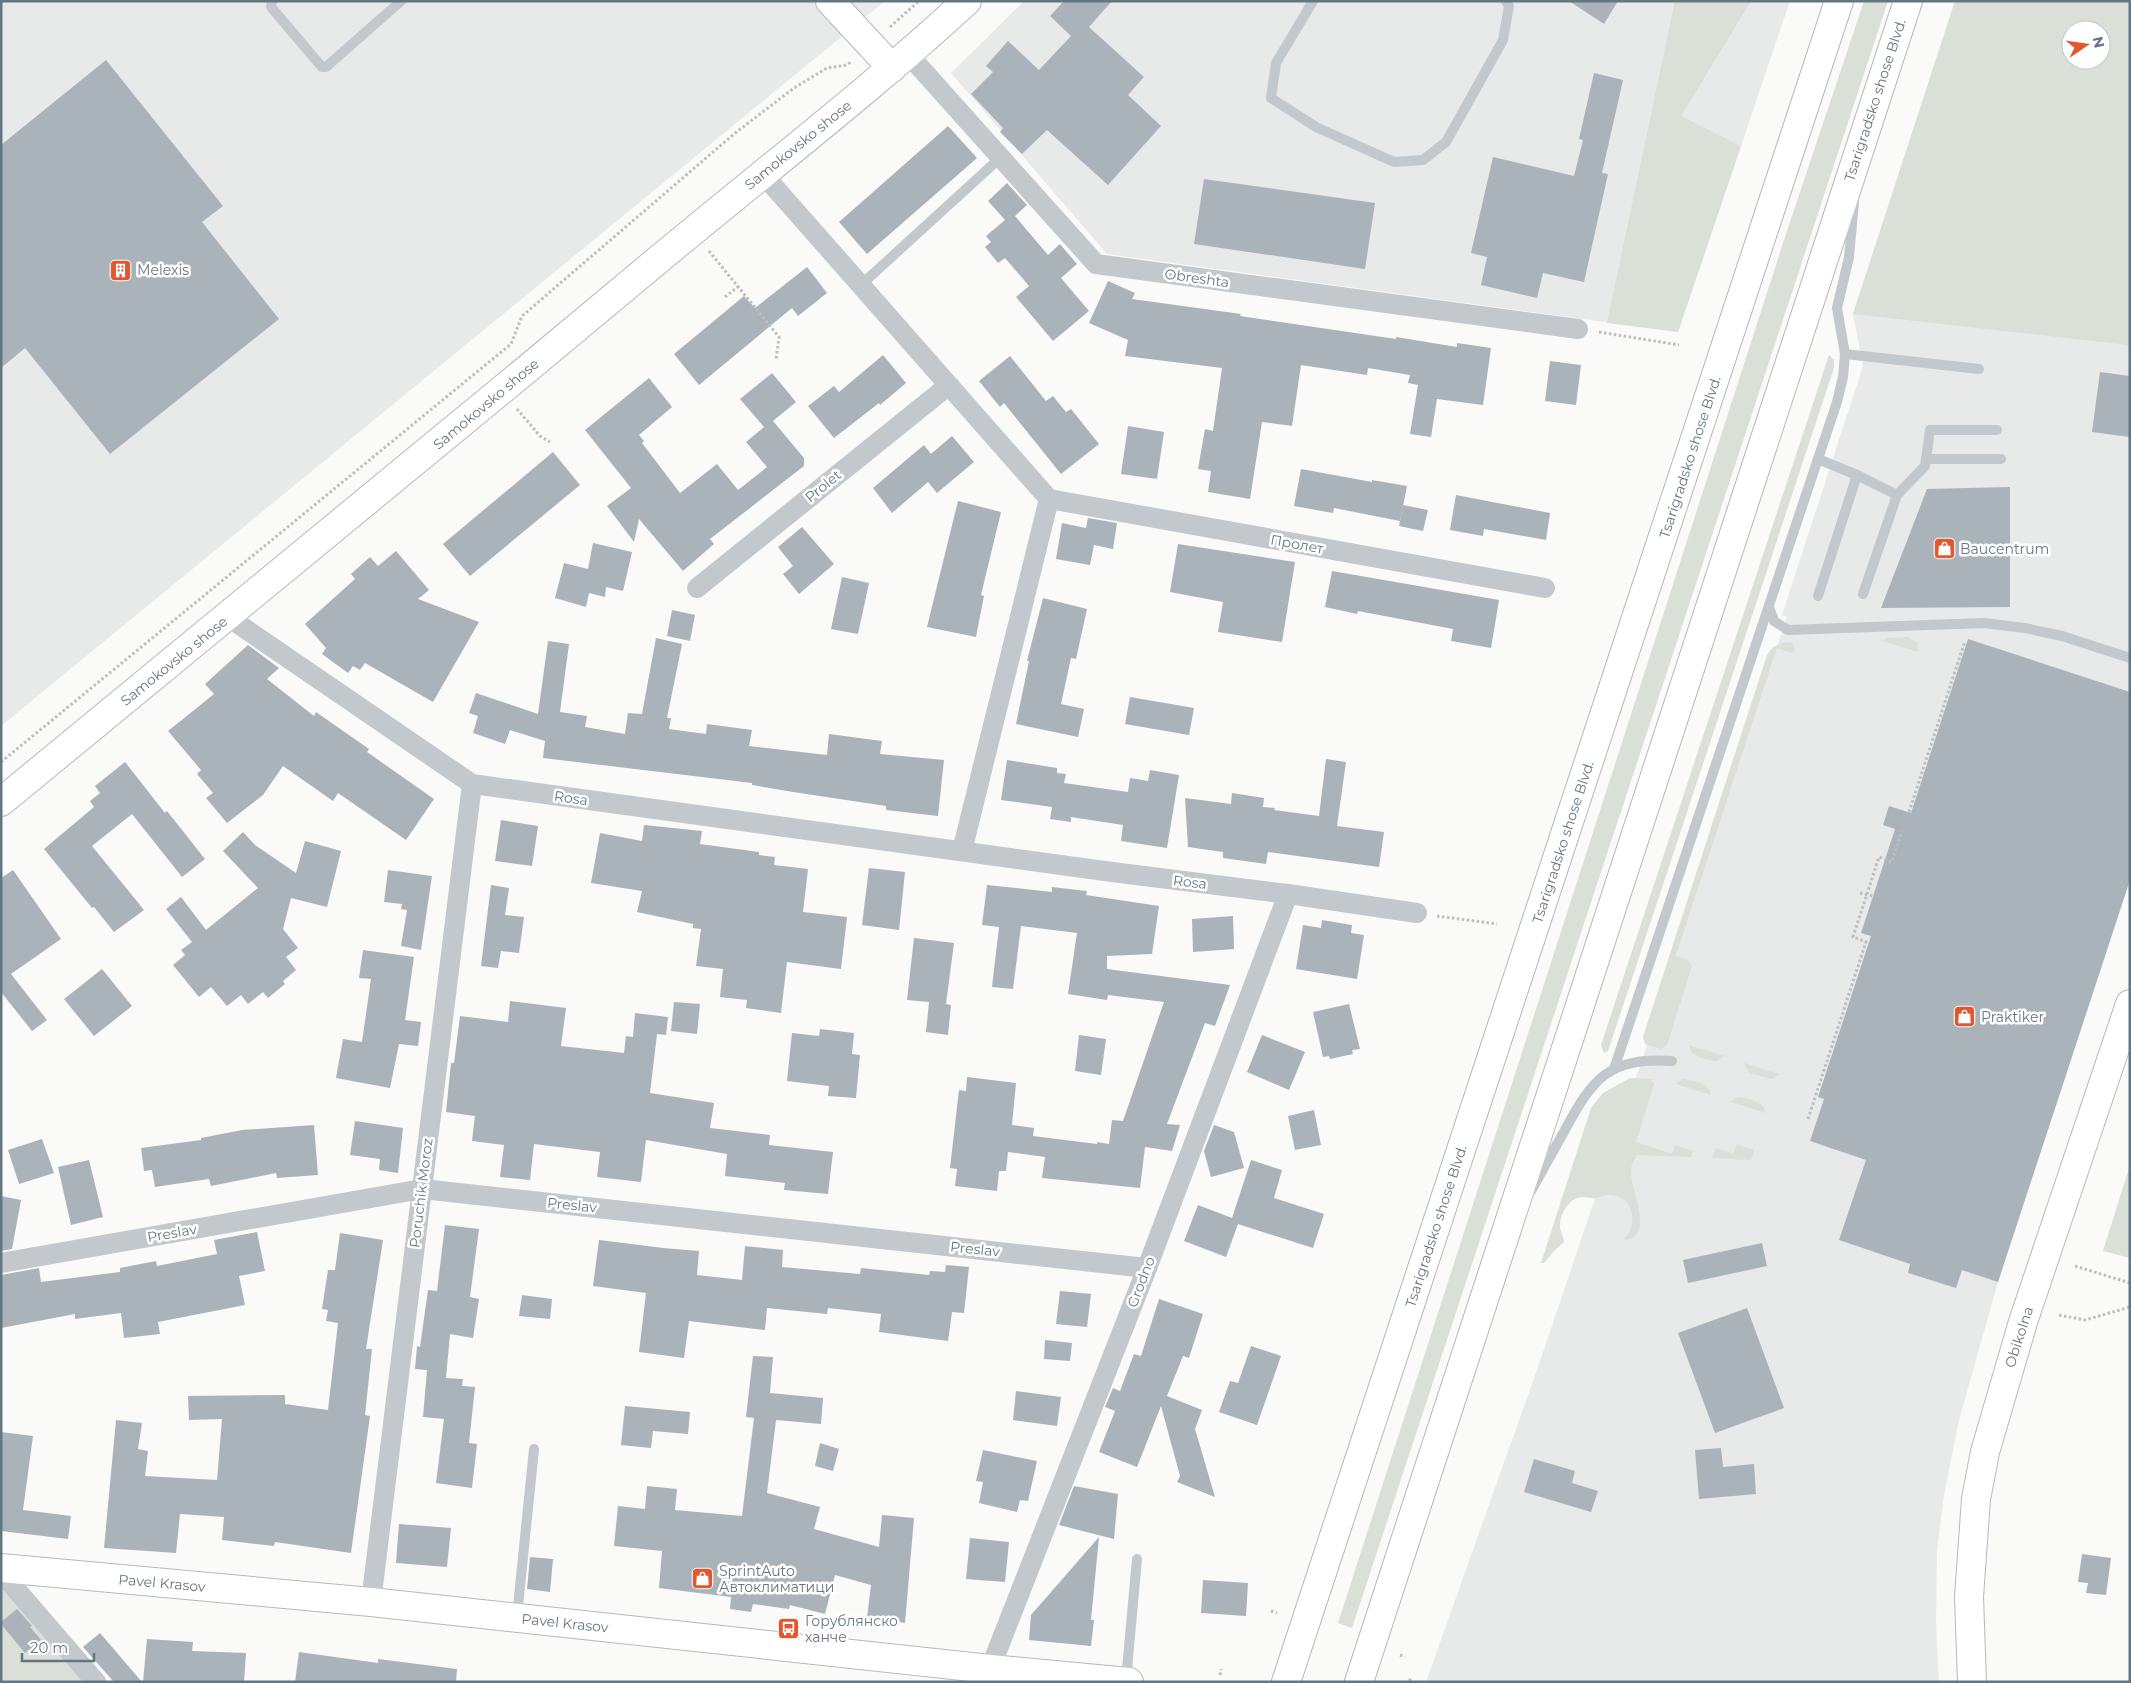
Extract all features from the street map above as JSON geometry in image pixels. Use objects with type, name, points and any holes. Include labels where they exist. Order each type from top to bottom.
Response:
[{"type":"main road","points":[[830,1],[900,61]]},
{"type":"main road","name":"Samokovsko shose","points":[[1,802],[228,617],[762,173],[900,61],[967,1]]},
{"type":"main road","name":"Tsarigradsko shose Blvd.","points":[[1286,1682],[1839,1]]},
{"type":"main road","name":"Tsarigradsko shose Blvd.","points":[[1359,1682],[1908,1]]},
{"type":"main road","name":"Obikolna","points":[[1972,1682],[1969,1588],[1976,1499],[1985,1452],[2023,1322],[2130,1004]]},
{"type":"main road","name":"Pavel Krasov","points":[[1,1568],[371,1602],[1127,1682]]},
{"type":"street","name":"Obreshta","points":[[900,61],[1000,158],[1096,264],[1578,329]]},
{"type":"street","points":[[762,173],[862,284],[1049,499],[962,851]]},
{"type":"street","name":"Prolet","points":[[697,588],[949,385]]},
{"type":"street","name":"Пролет","points":[[1049,499],[1545,588]]},
{"type":"street","name":"Rosa","points":[[228,617],[472,784],[1417,913]]},
{"type":"street","name":"Poruchik Moroz","points":[[371,1602],[472,784]]},
{"type":"street","name":"Grodno","points":[[990,1668],[1147,1268],[1288,894]]},
{"type":"street","name":"Preslav","points":[[1,1262],[422,1189],[1147,1268]]},
{"type":"street","points":[[1,1572],[96,1682]]},
{"type":"lane","points":[[272,1],[271,7],[322,68],[326,67],[401,1]]},
{"type":"lane","points":[[1313,1],[1276,63],[1271,98],[1316,128],[1394,162],[1423,160],[1446,142],[1503,40],[1509,6],[1506,1]]},
{"type":"lane","points":[[1614,1069],[1837,402],[1843,377],[1845,354],[1836,308],[1849,257],[1858,150]]},
{"type":"lane","points":[[862,284],[1000,158]]},
{"type":"lane","points":[[1845,354],[1979,369]]},
{"type":"lane","points":[[1863,594],[1897,495],[1925,466],[1930,430],[1997,430]]},
{"type":"lane","points":[[1818,459],[1897,495]]},
{"type":"lane","points":[[1926,459],[2001,459]]},
{"type":"lane","points":[[1818,596],[1857,476]]},
{"type":"lane","points":[[1769,606],[1774,621],[1783,629],[1792,631],[1984,623],[2025,628],[2062,636],[2130,658]]},
{"type":"lane","points":[[1498,1252],[1577,1106],[1590,1087],[1614,1069],[1642,1061],[1672,1061]]},
{"type":"lane","points":[[516,1617],[534,1449]]},
{"type":"lane","points":[[1127,1682],[1137,1559]]},
{"type":"path","points":[[887,30],[920,1]]},
{"type":"path","points":[[1,762],[511,344],[522,316],[734,134],[794,88],[827,68],[847,65]]},
{"type":"path","points":[[692,231],[779,337],[776,360]]},
{"type":"path","points":[[725,297],[739,286]]},
{"type":"path","points":[[1578,329],[1679,345]]},
{"type":"path","points":[[502,391],[540,436],[550,442]]},
{"type":"path","points":[[1909,812],[1970,624]]},
{"type":"path","points":[[1808,1119],[1866,942],[1852,937],[1879,857],[1892,862],[1902,831]]},
{"type":"path","points":[[1860,893],[1873,896]]},
{"type":"path","points":[[1417,913],[1497,924]]},
{"type":"path","points":[[2075,1266],[2130,1283]]},
{"type":"path","points":[[2059,1315],[2085,1320],[2130,1307]]},
{"type":"path","points":[[1271,1611],[1277,1613]]},
{"type":"path","points":[[1400,1655],[1405,1656]]},
{"type":"path","points":[[1220,1675],[1221,1669]]},
{"type":"shaded area","points":[[1,1],[885,1],[1,726]]},
{"type":"shaded area","points":[[1024,1],[1790,1],[1678,332],[1107,254],[951,73]]},
{"type":"shaded area","points":[[1675,1],[1751,1],[1681,116],[1741,146],[1678,332],[1607,323]]},
{"type":"shaded area","points":[[1864,1],[1888,1],[1352,1628],[1338,1623],[1785,237]]},
{"type":"shaded area","points":[[1955,1],[2130,1],[2130,880],[1998,1282],[1959,1420],[1944,1495],[1937,1550],[1936,1624],[1939,1682],[1426,1682],[1537,1370],[1646,1048],[1787,617],[1782,615],[1863,366],[1853,314]]},
{"type":"shaded area","points":[[1955,1],[2130,1],[2129,345],[1853,314]]},
{"type":"shaded area","points":[[1829,355],[1834,360],[1834,368],[1608,1051],[1604,1053],[1601,1045]]},
{"type":"shaded area","points":[[1908,637],[1917,642],[1918,652],[1883,641],[1888,638]]},
{"type":"shaded area","points":[[1786,642],[1792,643],[1795,649],[1792,653],[1777,648],[1676,956],[1689,961],[1692,966],[1667,1045],[1661,1049],[1645,1044],[1643,1037],[1767,655],[1773,647]]},
{"type":"shaded area","points":[[1689,1045],[1724,1056],[1717,1061],[1704,1059],[1695,1055]]},
{"type":"shaded area","points":[[1744,1063],[1779,1074],[1772,1079],[1749,1073]]},
{"type":"shaded area","points":[[1630,1078],[1651,1079],[1654,1084],[1636,1142],[1672,1154],[1675,1145],[1693,1151],[1691,1157],[1637,1155],[1631,1170],[1640,1221],[1639,1231],[1634,1237],[1624,1240],[1631,1228],[1632,1214],[1630,1207],[1621,1198],[1608,1194],[1593,1198],[1579,1197],[1574,1199],[1562,1215],[1560,1226],[1564,1242],[1544,1263],[1541,1263],[1591,1108],[1603,1093]]},
{"type":"shaded area","points":[[1683,1079],[1696,1081],[1704,1085],[1708,1088],[1711,1095],[1676,1084]]},
{"type":"shaded area","points":[[1741,1097],[1760,1103],[1766,1113],[1731,1102],[1735,1098]]},
{"type":"shaded area","points":[[1737,1144],[1754,1150],[1751,1160],[1712,1158],[1716,1148],[1733,1154]]},
{"type":"shaded area","points":[[2130,1165],[2130,1258],[2103,1251]]},
{"type":"shaded area","points":[[1,1572],[96,1682],[1,1682]]},
{"type":"building","points":[[1064,1],[1112,1],[1089,27],[1144,77],[1128,95],[1161,126],[1108,185],[1047,130],[1022,154],[1000,132],[1003,128],[971,94],[993,72],[986,66],[1008,41],[1039,70],[1071,36],[1050,16]]},
{"type":"building","points":[[1569,1],[1618,1],[1604,24]]},
{"type":"building","name":"Мelexis","points":[[106,60],[223,206],[202,222],[279,319],[110,454],[25,348],[1,368],[1,145]]},
{"type":"building","points":[[1594,73],[1623,80],[1602,173],[1608,174],[1584,282],[1543,273],[1537,298],[1481,285],[1487,257],[1471,253],[1493,157],[1574,176],[1583,140],[1579,139]]},
{"type":"building","points":[[948,126],[977,158],[867,254],[839,222]]},
{"type":"building","points":[[1204,179],[1375,203],[1365,269],[1194,244]]},
{"type":"building","points":[[1007,183],[1027,205],[1015,216],[1048,255],[1060,244],[1077,264],[1061,278],[1089,311],[1053,341],[1016,297],[1029,286],[1005,258],[998,263],[985,247],[991,242],[986,236],[1005,220],[988,201]]},
{"type":"building","points":[[807,267],[827,293],[798,316],[792,308],[699,385],[674,354],[744,296],[755,308]]},
{"type":"building","points":[[1108,281],[1135,293],[1132,299],[1396,339],[1396,337],[1457,347],[1457,343],[1491,348],[1483,405],[1437,399],[1431,437],[1410,434],[1418,385],[1408,383],[1410,375],[1368,368],[1367,375],[1301,365],[1292,426],[1262,422],[1250,499],[1208,492],[1211,471],[1198,469],[1205,429],[1213,431],[1222,368],[1125,356],[1128,340],[1089,323]]},
{"type":"building","points":[[883,355],[906,383],[880,405],[879,403],[834,438],[808,406],[834,386],[839,392]]},
{"type":"building","points":[[1010,356],[1046,401],[1053,396],[1066,412],[1071,409],[1099,444],[1061,474],[1004,403],[1000,407],[979,381]]},
{"type":"building","points":[[1550,361],[1581,365],[1576,405],[1545,401]]},
{"type":"building","points":[[2100,372],[2130,376],[2130,437],[2092,432]]},
{"type":"building","points":[[772,373],[796,402],[773,421],[804,458],[804,466],[710,539],[714,544],[683,571],[639,519],[634,542],[607,506],[631,488],[585,430],[649,378],[672,407],[639,435],[644,441],[642,443],[680,493],[717,464],[738,490],[767,467],[746,442],[764,427],[740,399]]},
{"type":"building","points":[[1128,426],[1164,432],[1157,479],[1121,474]]},
{"type":"building","points":[[952,436],[974,462],[937,493],[928,482],[892,513],[873,488],[924,445],[931,454]]},
{"type":"building","points":[[553,452],[580,485],[470,576],[443,544]]},
{"type":"building","points":[[1301,469],[1372,482],[1372,480],[1407,486],[1400,521],[1334,508],[1333,513],[1294,506]]},
{"type":"building","points":[[2010,487],[2010,607],[1881,608],[1927,489]]},
{"type":"building","points":[[1456,495],[1550,513],[1546,540],[1484,529],[1483,536],[1450,530]]},
{"type":"building","points":[[958,501],[1001,512],[981,595],[984,596],[976,637],[927,627]]},
{"type":"building","points":[[1403,505],[1428,510],[1423,531],[1399,526]]},
{"type":"building","points":[[1088,518],[1117,523],[1113,549],[1094,545],[1090,565],[1056,559],[1062,523],[1086,528]]},
{"type":"building","points":[[802,527],[834,564],[799,594],[783,574],[793,566],[778,547]]},
{"type":"building","points":[[593,543],[632,552],[623,591],[606,587],[605,597],[589,593],[586,607],[555,598],[564,563],[588,569]]},
{"type":"building","points":[[1178,544],[1295,562],[1282,642],[1218,632],[1223,602],[1170,592]]},
{"type":"building","points":[[396,551],[429,590],[418,599],[479,622],[433,702],[365,663],[360,670],[353,666],[348,673],[322,654],[326,648],[305,624],[355,579],[351,574],[370,557],[378,566]]},
{"type":"building","points":[[1332,571],[1499,600],[1491,648],[1451,641],[1453,629],[1358,611],[1357,614],[1325,607]]},
{"type":"building","points":[[842,577],[869,583],[858,634],[831,629]]},
{"type":"building","points":[[1043,598],[1087,609],[1076,659],[1071,658],[1061,704],[1084,709],[1078,737],[1016,724],[1029,661],[1027,661]]},
{"type":"building","points":[[672,610],[695,615],[690,641],[667,636]]},
{"type":"building","points":[[656,638],[682,644],[667,718],[671,718],[669,729],[706,734],[707,724],[752,730],[749,746],[827,755],[829,734],[882,741],[880,754],[944,760],[938,816],[886,810],[886,806],[752,785],[752,783],[543,758],[545,741],[510,730],[505,744],[473,733],[478,716],[469,713],[476,693],[538,714],[548,641],[569,644],[560,712],[587,716],[585,727],[625,734],[628,713],[642,714]]},
{"type":"building","name":"Praktiker","points":[[1968,639],[2130,692],[2130,880],[1998,1282],[1962,1270],[1956,1288],[1908,1273],[1910,1264],[1839,1240],[1866,1160],[1810,1141],[1824,1099],[1818,1097],[1871,936],[1861,933],[1895,829],[1883,825],[1889,806],[1911,813]]},
{"type":"building","points":[[248,645],[279,668],[267,679],[314,716],[316,712],[369,749],[367,752],[434,799],[406,840],[338,793],[333,801],[283,766],[263,795],[227,823],[206,798],[213,793],[197,774],[201,770],[168,731],[214,694],[205,684]]},
{"type":"building","points":[[1130,697],[1194,708],[1189,735],[1125,724]]},
{"type":"building","points":[[1326,759],[1346,762],[1337,826],[1384,832],[1379,867],[1268,852],[1266,864],[1223,858],[1223,852],[1188,847],[1185,798],[1231,804],[1232,793],[1264,798],[1263,807],[1275,808],[1274,810],[1319,816]]},
{"type":"building","points":[[1007,760],[1057,768],[1057,773],[1066,774],[1064,783],[1128,792],[1130,778],[1148,781],[1150,770],[1179,775],[1167,848],[1121,841],[1123,825],[1071,817],[1071,822],[1050,819],[1052,807],[1001,800]]},
{"type":"building","points":[[125,762],[165,813],[167,811],[205,859],[182,877],[132,814],[92,846],[144,910],[114,932],[44,849],[94,807],[90,801],[100,793],[95,786]]},
{"type":"building","points":[[501,820],[538,826],[532,866],[495,861]]},
{"type":"building","points":[[644,825],[702,831],[700,844],[759,852],[759,855],[775,857],[774,865],[808,869],[803,912],[847,917],[841,969],[787,962],[781,1013],[746,1008],[747,1000],[720,997],[723,969],[696,966],[701,929],[693,928],[693,924],[637,912],[642,891],[591,883],[600,833],[642,841]]},
{"type":"building","points":[[243,832],[255,845],[296,873],[305,841],[341,851],[327,907],[291,898],[283,929],[298,948],[286,957],[296,970],[283,981],[285,984],[268,998],[263,992],[248,1004],[241,995],[227,1006],[211,987],[199,997],[173,965],[185,955],[181,950],[192,942],[166,909],[181,897],[206,930],[258,888],[223,851]]},
{"type":"building","points":[[869,868],[905,872],[899,930],[862,925]]},
{"type":"building","points":[[13,870],[61,939],[11,974],[47,1020],[32,1031],[1,992],[1,878]]},
{"type":"building","points":[[388,870],[432,876],[421,950],[401,946],[407,910],[401,909],[402,904],[384,902]]},
{"type":"building","points":[[491,885],[509,888],[505,915],[524,917],[519,953],[501,951],[498,968],[481,966]]},
{"type":"building","points":[[987,885],[1052,892],[1052,887],[1087,891],[1086,895],[1159,906],[1152,954],[1107,956],[1107,969],[1230,985],[1215,1026],[1205,1023],[1167,1124],[1180,1125],[1172,1151],[1145,1147],[1140,1188],[1042,1178],[1045,1157],[1008,1152],[1006,1171],[999,1171],[997,1191],[955,1186],[957,1169],[950,1168],[959,1090],[966,1091],[967,1077],[1016,1083],[1012,1125],[1034,1128],[1033,1136],[1109,1144],[1112,1120],[1123,1121],[1164,1002],[1108,995],[1107,1000],[1068,994],[1077,933],[1021,926],[1013,989],[992,987],[999,927],[982,925]]},
{"type":"building","points":[[1233,916],[1234,949],[1193,952],[1192,919]]},
{"type":"building","points":[[1322,920],[1352,925],[1351,933],[1364,935],[1357,979],[1296,969],[1303,925],[1321,928]]},
{"type":"building","points":[[914,938],[954,943],[946,1004],[951,1005],[948,1035],[926,1032],[929,1002],[907,1000]]},
{"type":"building","points":[[363,950],[414,957],[405,1020],[421,1022],[418,1046],[399,1044],[390,1088],[336,1078],[343,1039],[362,1042],[371,979],[359,978]]},
{"type":"building","points":[[102,969],[132,1006],[94,1036],[64,999]]},
{"type":"building","points":[[510,1001],[566,1008],[561,1046],[624,1053],[626,1036],[633,1037],[635,1013],[668,1017],[666,1035],[657,1034],[650,1093],[714,1103],[710,1128],[770,1135],[769,1145],[833,1152],[828,1194],[784,1190],[785,1183],[725,1176],[727,1154],[646,1140],[641,1182],[597,1177],[600,1152],[534,1144],[530,1180],[500,1177],[504,1145],[472,1141],[475,1116],[446,1112],[451,1063],[454,1063],[460,1016],[508,1022]]},
{"type":"building","points":[[674,1002],[700,1004],[697,1034],[671,1031]]},
{"type":"building","points":[[1349,1004],[1360,1049],[1352,1050],[1353,1054],[1330,1059],[1329,1056],[1323,1057],[1313,1012]]},
{"type":"building","points":[[820,1029],[854,1033],[852,1054],[860,1055],[856,1098],[828,1096],[829,1086],[787,1081],[792,1033],[819,1036]]},
{"type":"building","points":[[1079,1035],[1106,1039],[1101,1075],[1075,1071]]},
{"type":"building","points":[[1262,1035],[1305,1052],[1289,1090],[1247,1072]]},
{"type":"building","points":[[1314,1110],[1321,1145],[1295,1150],[1288,1116]]},
{"type":"building","points":[[355,1121],[403,1128],[398,1173],[379,1170],[380,1159],[350,1155]]},
{"type":"building","points":[[314,1125],[318,1175],[277,1178],[276,1173],[211,1186],[209,1179],[155,1187],[152,1170],[144,1171],[141,1148],[201,1140],[201,1138],[242,1130]]},
{"type":"building","points":[[1214,1125],[1234,1132],[1244,1168],[1211,1177],[1204,1151]]},
{"type":"building","points":[[42,1139],[54,1173],[19,1184],[8,1150]]},
{"type":"building","points":[[89,1160],[103,1217],[71,1225],[58,1167]]},
{"type":"building","points":[[1251,1160],[1282,1170],[1274,1198],[1324,1214],[1313,1248],[1238,1224],[1226,1257],[1184,1241],[1198,1205],[1232,1218]]},
{"type":"building","points":[[1,1196],[21,1200],[12,1249],[1,1251]]},
{"type":"building","points":[[445,1225],[479,1229],[470,1297],[479,1299],[473,1338],[450,1334],[446,1378],[463,1379],[462,1386],[475,1387],[469,1443],[477,1444],[472,1488],[436,1483],[444,1419],[423,1417],[427,1370],[415,1369],[417,1346],[420,1347],[428,1290],[437,1291]]},
{"type":"building","points":[[257,1232],[265,1271],[239,1276],[245,1305],[158,1322],[160,1334],[124,1338],[121,1313],[75,1319],[75,1314],[1,1328],[1,1275],[39,1268],[41,1282],[120,1272],[120,1268],[156,1261],[157,1266],[217,1254],[214,1240]]},
{"type":"building","points":[[340,1233],[383,1240],[366,1349],[372,1349],[365,1415],[370,1416],[351,1553],[275,1542],[274,1546],[222,1540],[224,1517],[180,1514],[176,1553],[104,1548],[116,1420],[142,1423],[138,1449],[148,1451],[145,1476],[217,1480],[222,1419],[189,1420],[188,1396],[285,1395],[285,1404],[328,1410],[338,1323],[326,1321],[328,1310],[322,1309],[328,1270],[335,1270]]},
{"type":"building","points":[[599,1240],[699,1251],[697,1275],[742,1280],[745,1246],[783,1250],[782,1267],[860,1274],[861,1268],[929,1275],[930,1271],[945,1272],[946,1265],[969,1267],[964,1313],[952,1312],[948,1341],[879,1332],[881,1314],[828,1308],[827,1314],[767,1308],[765,1330],[689,1321],[684,1358],[639,1352],[646,1293],[593,1286]]},
{"type":"building","points":[[1762,1243],[1767,1266],[1688,1283],[1683,1260]]},
{"type":"building","points":[[1060,1291],[1091,1294],[1087,1327],[1056,1324]]},
{"type":"building","points":[[522,1295],[552,1299],[550,1319],[519,1316]]},
{"type":"building","points":[[1159,1299],[1203,1314],[1189,1358],[1183,1356],[1167,1396],[1202,1410],[1195,1429],[1215,1497],[1177,1482],[1180,1476],[1161,1406],[1137,1467],[1099,1452],[1115,1411],[1105,1407],[1113,1388],[1120,1391],[1134,1354],[1141,1356]]},
{"type":"building","points":[[1747,1308],[1784,1408],[1715,1433],[1678,1333]]},
{"type":"building","points":[[1045,1340],[1072,1343],[1070,1361],[1044,1359]]},
{"type":"building","points":[[1251,1346],[1281,1356],[1257,1425],[1219,1412],[1230,1381],[1238,1383]]},
{"type":"building","points":[[753,1356],[773,1357],[770,1393],[823,1398],[821,1424],[776,1420],[767,1493],[820,1507],[814,1529],[879,1547],[882,1515],[914,1518],[905,1623],[867,1618],[871,1585],[835,1575],[825,1614],[790,1605],[789,1609],[753,1604],[751,1612],[730,1609],[731,1597],[659,1588],[662,1551],[614,1546],[618,1506],[645,1509],[647,1486],[677,1489],[675,1510],[742,1516],[754,1418],[746,1417]]},
{"type":"building","points":[[1016,1391],[1061,1397],[1057,1426],[1013,1420]]},
{"type":"building","points":[[625,1406],[690,1412],[688,1434],[653,1431],[651,1448],[621,1445]]},
{"type":"building","points":[[1,1432],[33,1436],[23,1510],[71,1516],[68,1539],[1,1531]]},
{"type":"building","points":[[820,1443],[839,1449],[833,1471],[815,1466]]},
{"type":"building","points":[[1721,1448],[1723,1467],[1754,1464],[1756,1494],[1699,1499],[1695,1450]]},
{"type":"building","points":[[983,1450],[1037,1461],[1028,1501],[1020,1500],[1017,1512],[979,1503],[983,1482],[976,1481]]},
{"type":"building","points":[[1534,1459],[1575,1471],[1572,1483],[1598,1491],[1591,1512],[1524,1492]]},
{"type":"building","points":[[1074,1486],[1118,1494],[1114,1539],[1059,1525]]},
{"type":"building","points":[[399,1524],[451,1528],[447,1567],[396,1563]]},
{"type":"building","points":[[1099,1537],[1091,1620],[1094,1620],[1091,1646],[1029,1640],[1031,1615]]},
{"type":"building","points":[[970,1538],[1009,1542],[1005,1582],[966,1579]]},
{"type":"building","points":[[2082,1554],[2111,1558],[2106,1595],[2086,1593],[2088,1583],[2078,1582]]},
{"type":"building","points":[[530,1557],[553,1559],[550,1592],[527,1589]]},
{"type":"building","points":[[1203,1580],[1248,1583],[1246,1616],[1201,1613]]},
{"type":"building","points":[[17,1609],[41,1640],[25,1653],[1,1624]]},
{"type":"building","points":[[100,1633],[142,1682],[114,1682],[83,1647]]},
{"type":"building","points":[[147,1639],[193,1642],[192,1651],[246,1653],[244,1682],[143,1682]]},
{"type":"building","points":[[299,1652],[378,1663],[378,1659],[457,1669],[456,1682],[295,1682]]},
{"type":"place","name":"Мelexis","points":[[121,270]]},
{"type":"place","name":"Baucentrum","points":[[1944,549]]},
{"type":"place","name":"Praktiker","points":[[1965,1017]]},
{"type":"place","name":"SprintAuto Автоклиматици","points":[[703,1579]]},
{"type":"place","name":"Горублянско ханче","points":[[789,1629]]}]
